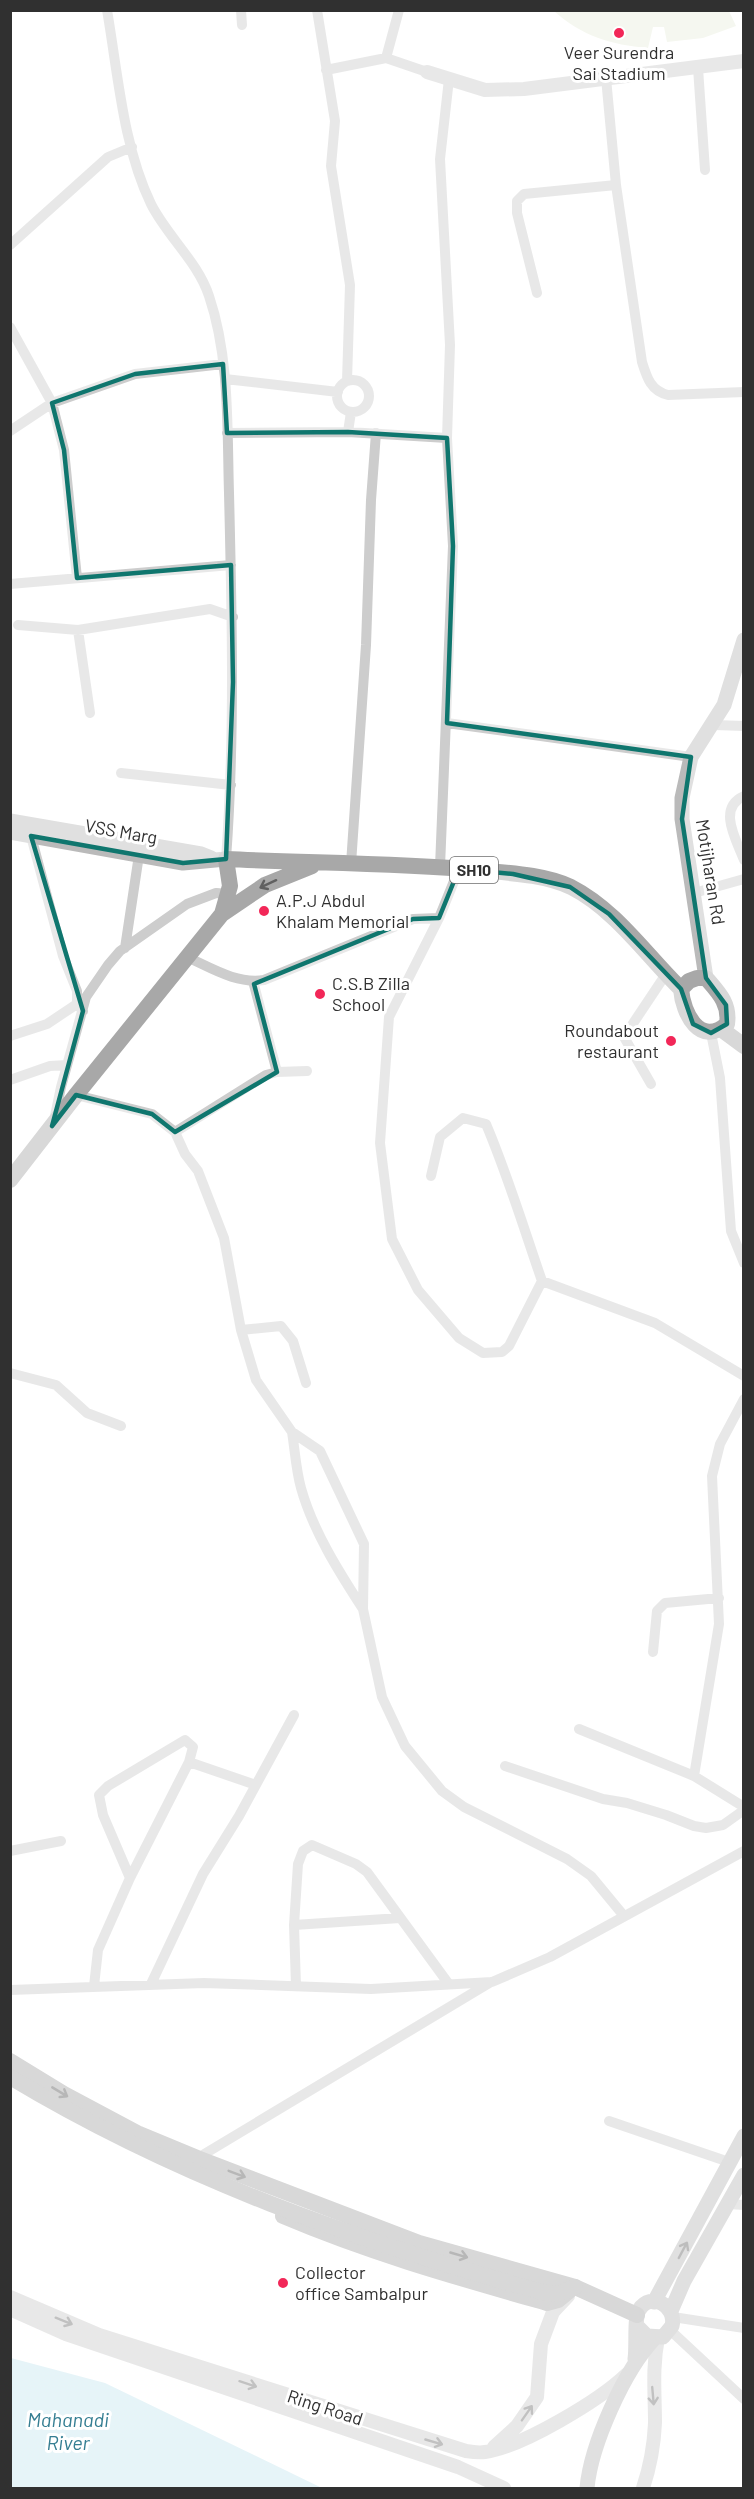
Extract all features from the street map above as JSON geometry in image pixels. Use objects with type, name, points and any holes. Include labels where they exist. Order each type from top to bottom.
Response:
[{"type":"main road","name":"Motijharan Rd","points":[[706,978],[682,819],[682,798],[691,757],[714,725],[724,705],[744,640]]},
{"type":"main road","points":[[10,821],[219,859],[230,886],[222,914],[10,1180]]},
{"type":"main road","name":"VSS Marg","points":[[10,832],[183,862],[199,863],[219,859]]},
{"type":"main road","name":"SH10","points":[[219,859],[440,867],[513,873],[570,887],[609,914],[681,989],[682,1001],[693,1024],[703,1032],[716,1031],[744,1046]]},
{"type":"main road","points":[[222,914],[265,885],[318,864]]},
{"type":"main road","points":[[681,989],[689,981],[706,978],[726,1005],[729,1014],[727,1024],[716,1031]]},
{"type":"main road","points":[[10,2061],[64,2094],[139,2134],[197,2158],[419,2244],[575,2287],[638,2321],[646,2336],[665,2327]]},
{"type":"main road","points":[[10,2077],[84,2121],[154,2155],[344,2232],[546,2293],[558,2294],[575,2287]]},
{"type":"main road","points":[[10,2084],[91,2131],[178,2172],[353,2246],[452,2277],[547,2303],[558,2300],[575,2287]]},
{"type":"main road","points":[[654,2302],[744,2136]]},
{"type":"main road","points":[[587,2488],[593,2455],[633,2368],[665,2327],[684,2281],[744,2175]]},
{"type":"main road","points":[[633,2368],[638,2321],[644,2306],[654,2302],[664,2304],[665,2327]]},
{"type":"street","points":[[107,10],[132,147],[151,204],[209,294],[225,379],[232,617],[231,785],[219,859]]},
{"type":"street","points":[[241,10],[242,25]]},
{"type":"street","points":[[317,10],[336,121],[331,166],[350,285],[347,381],[338,392],[340,405],[351,412],[359,411],[366,406],[368,390],[356,380],[347,381]]},
{"type":"street","points":[[386,58],[399,10]]},
{"type":"street","points":[[326,69],[386,58],[448,80],[485,90],[560,87],[606,78],[744,61]]},
{"type":"street","points":[[698,68],[705,170]]},
{"type":"street","points":[[606,78],[616,185],[642,362],[648,380],[657,392],[668,395],[744,392]]},
{"type":"street","points":[[440,867],[453,546],[447,438],[450,345],[440,159],[448,80]]},
{"type":"street","points":[[10,245],[108,157],[132,147]]},
{"type":"street","points":[[537,293],[517,213],[518,201],[524,194],[616,185]]},
{"type":"street","points":[[10,327],[52,403],[64,450],[76,578]]},
{"type":"street","points":[[10,431],[52,403],[135,374],[223,364]]},
{"type":"street","points":[[225,379],[338,392]]},
{"type":"street","points":[[348,432],[351,412]]},
{"type":"street","points":[[227,433],[348,432],[447,438]]},
{"type":"street","points":[[351,864],[366,645],[370,500],[376,433]]},
{"type":"street","points":[[10,584],[231,565]]},
{"type":"street","points":[[18,625],[78,630],[210,609],[232,617]]},
{"type":"street","points":[[78,630],[90,714]]},
{"type":"street","points":[[447,723],[691,757]]},
{"type":"street","points":[[714,725],[744,726]]},
{"type":"street","points":[[121,773],[231,785]]},
{"type":"street","points":[[744,796],[734,800],[730,806],[729,818],[744,860]]},
{"type":"street","points":[[31,836],[63,956],[77,991],[80,1007]]},
{"type":"street","points":[[125,948],[139,855]]},
{"type":"street","points":[[432,1176],[440,1137],[463,1118],[486,1124],[507,1176],[514,1204],[542,1281],[509,1346],[502,1353],[483,1353],[459,1338],[418,1290],[392,1239],[380,1143],[389,1017],[439,918],[459,869]]},
{"type":"street","points":[[694,893],[744,879]]},
{"type":"street","points":[[52,1126],[80,1007],[96,981],[125,948],[187,904],[216,893],[229,894]]},
{"type":"street","points":[[189,958],[230,977],[254,981],[264,980],[413,919],[439,918]]},
{"type":"street","points":[[651,1084],[624,1037],[666,974]]},
{"type":"street","points":[[254,981],[277,1072]]},
{"type":"street","points":[[10,1036],[47,1024],[80,1007]]},
{"type":"street","points":[[716,1031],[731,1231],[744,1263]]},
{"type":"street","points":[[10,1080],[50,1066],[67,1065]]},
{"type":"street","points":[[175,1132],[266,1075],[277,1072],[307,1071]]},
{"type":"street","points":[[76,1095],[152,1114],[175,1132],[185,1154],[198,1171],[224,1238],[241,1330],[256,1380],[292,1432],[320,1451],[364,1544],[363,1610],[382,1697],[405,1746],[442,1791],[464,1807],[575,1864],[591,1876],[624,1916]]},
{"type":"street","points":[[542,1281],[655,1323],[744,1376]]},
{"type":"street","points":[[241,1330],[281,1326],[293,1341],[306,1383]]},
{"type":"street","points":[[10,1373],[56,1385],[87,1413],[121,1426]]},
{"type":"street","points":[[694,1776],[719,1624],[712,1476],[720,1444],[744,1399]]},
{"type":"street","points":[[292,1432],[301,1489],[310,1512],[340,1572],[363,1610]]},
{"type":"street","points":[[653,1652],[657,1611],[665,1603],[719,1598]]},
{"type":"street","points":[[151,1984],[203,1874],[294,1715]]},
{"type":"street","points":[[505,1766],[603,1800],[627,1803],[694,1826],[706,1828],[723,1824],[744,1809],[694,1776],[579,1729]]},
{"type":"street","points":[[94,1986],[98,1950],[130,1878],[189,1762],[193,1747],[185,1740],[108,1786],[99,1794],[103,1815],[130,1878]]},
{"type":"street","points":[[189,1762],[256,1785]]},
{"type":"street","points":[[10,1851],[61,1841]]},
{"type":"street","points":[[296,1986],[294,1925],[297,1864],[303,1851],[312,1845],[356,1864],[367,1872],[448,1983]]},
{"type":"street","points":[[178,2172],[197,2158],[492,1982],[579,1942],[744,1851]]},
{"type":"street","points":[[294,1925],[400,1918]]},
{"type":"street","points":[[10,1990],[151,1984],[371,1989],[492,1982]]},
{"type":"street","points":[[609,2121],[729,2162]]},
{"type":"street","points":[[728,2204],[744,2205]]},
{"type":"street","points":[[484,2452],[495,2447],[517,2426],[537,2397],[541,2372],[541,2344],[547,2326],[553,2312],[575,2287]]},
{"type":"street","name":"Ring Road","points":[[10,2297],[99,2335],[386,2428],[466,2451],[484,2452],[536,2433],[591,2401],[633,2368]]},
{"type":"street","name":"Ring Road","points":[[10,2309],[66,2334],[458,2467],[504,2488]]},
{"type":"street","points":[[665,2327],[744,2328]]},
{"type":"street","points":[[665,2327],[744,2399]]},
{"type":"street","points":[[643,2488],[653,2452],[655,2425],[652,2363],[665,2327]]},
{"type":"highlighted area","points":[[223,364],[227,433],[348,432],[447,438],[453,546],[447,723],[691,757],[682,819],[706,978],[726,1005],[727,1024],[711,1033],[693,1024],[681,989],[609,914],[570,887],[513,874],[459,869],[439,918],[413,919],[254,984],[277,1072],[175,1132],[152,1114],[76,1095],[52,1126],[83,1011],[31,836],[183,863],[226,859],[233,682],[231,565],[77,578],[64,450],[52,403],[135,374]]},
{"type":"green space","name":"Veer Surendra Sai Stadium","points":[[554,11],[729,11],[736,26],[703,38],[667,42],[664,27],[653,27],[648,48],[598,38],[575,27]]},
{"type":"water","name":"Mahanadi River","points":[[11,2358],[105,2383],[322,2488],[11,2488]]},
{"type":"place","name":"Veer Surendra Sai Stadium","points":[[619,33]]},
{"type":"place","name":"A.P.J Abdul Khalam Memorial","points":[[264,911]]},
{"type":"place","name":"C.S.B Zilla School","points":[[320,994]]},
{"type":"place","name":"Roundabout restaurant","points":[[671,1041]]},
{"type":"place","name":"Collector office Sambalpur","points":[[283,2283]]}]
